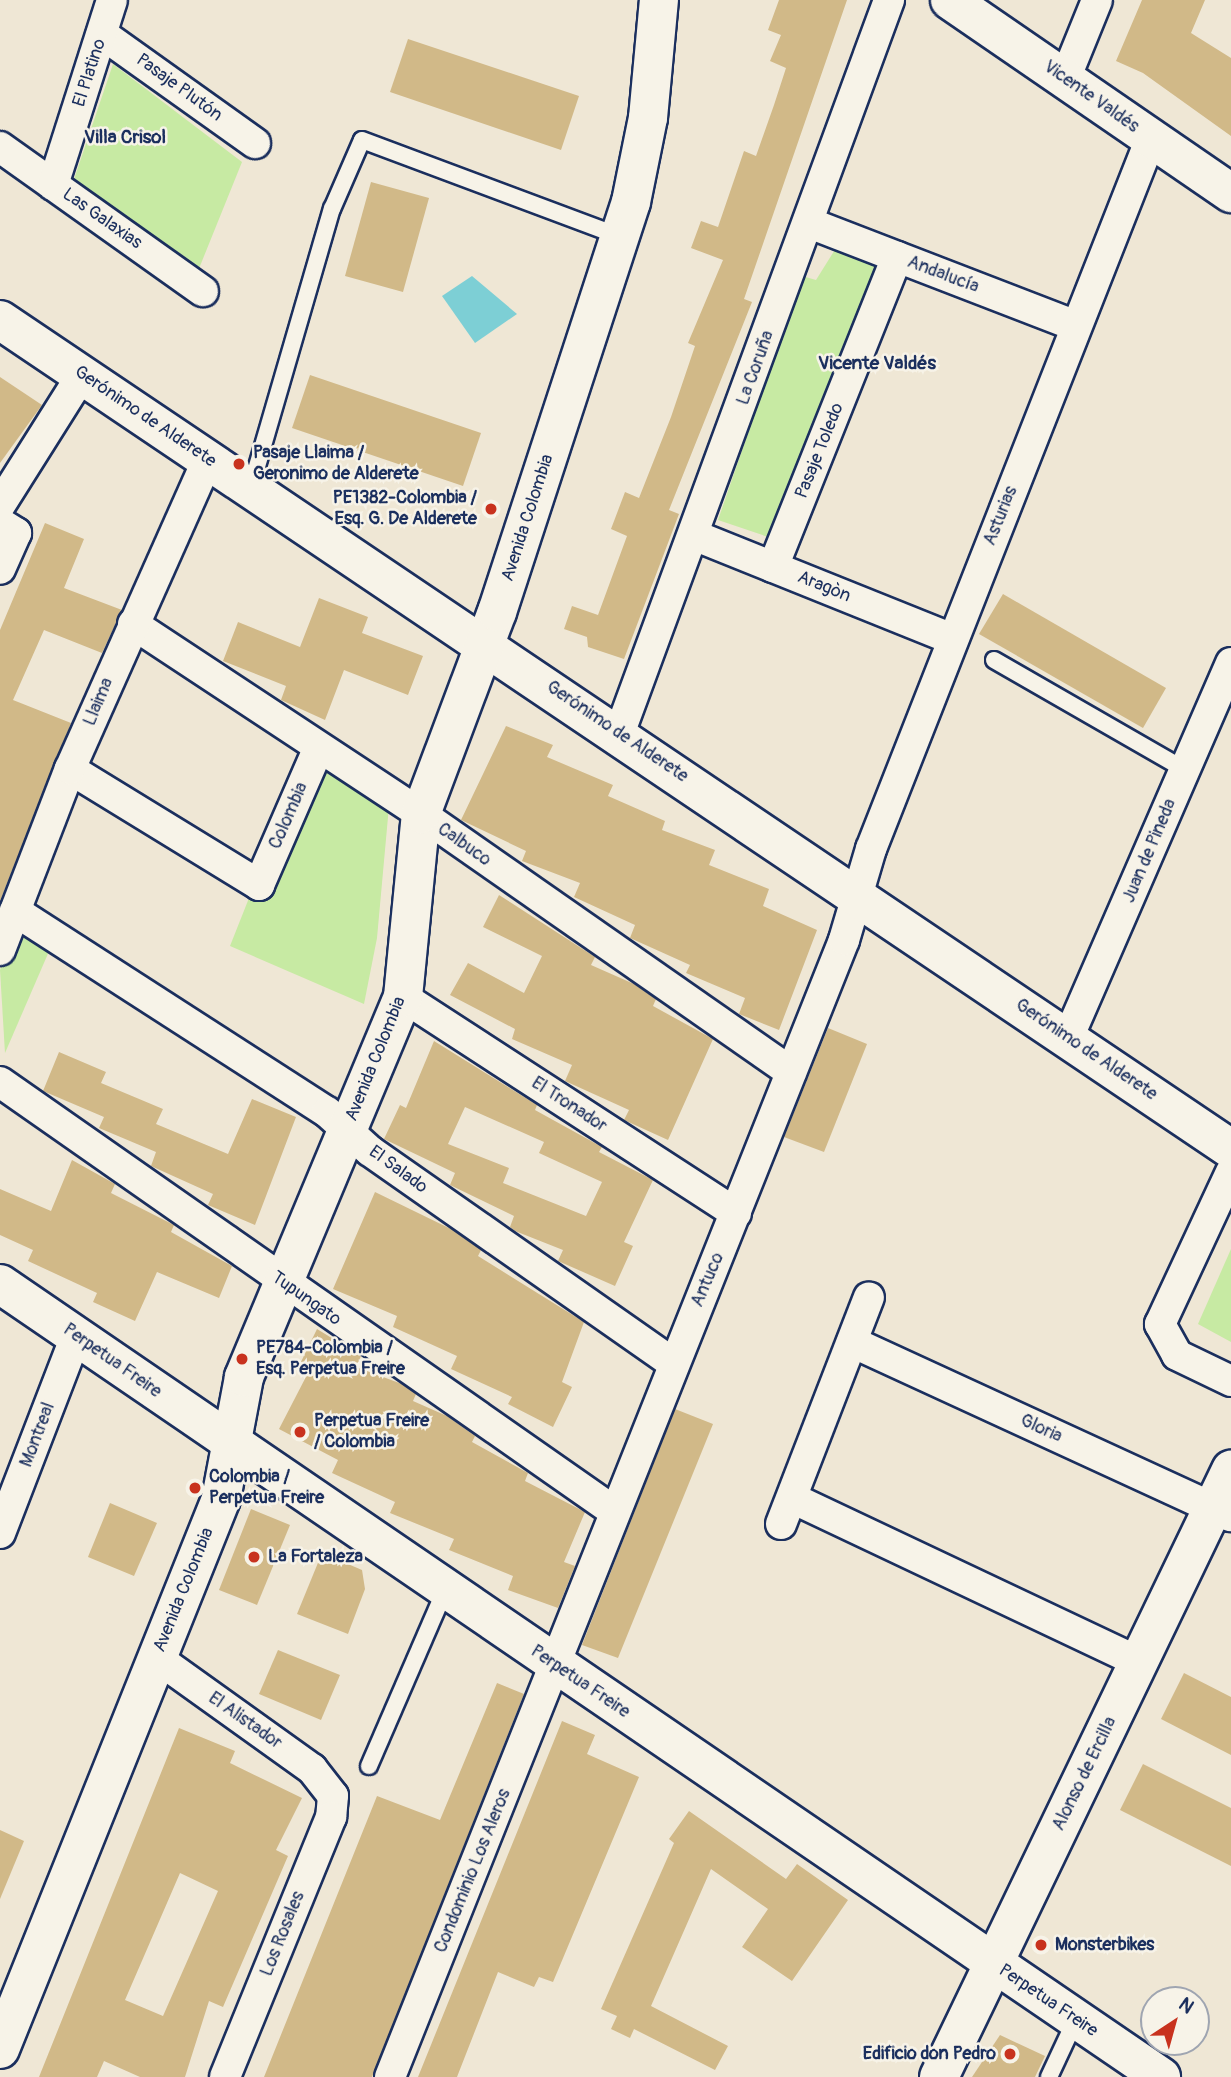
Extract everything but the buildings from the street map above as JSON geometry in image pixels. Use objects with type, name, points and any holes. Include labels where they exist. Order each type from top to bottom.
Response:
[{"type":"street","name":"El Platino","points":[[53,185],[112,0]]},
{"type":"street","name":"Avenida Colombia","points":[[0,2049],[221,1499],[239,1392],[403,997],[421,814],[485,643],[621,237],[645,143],[659,0]]},
{"type":"street","name":"La Coruña","points":[[619,734],[696,536],[890,0]]},
{"type":"street","name":"Vicente Valdés","points":[[950,0],[1231,193]]},
{"type":"street","points":[[1065,79],[1097,0]]},
{"type":"street","name":"Pasaje Plutón","points":[[102,34],[255,143]]},
{"type":"street","name":"Asturias","points":[[857,895],[952,639],[1151,138]]},
{"type":"street","name":"Las Galaxias","points":[[0,147],[203,291]]},
{"type":"street","name":"Andalucía","points":[[809,223],[1076,326]]},
{"type":"street","name":"Pasaje Toledo","points":[[773,567],[897,257]]},
{"type":"street","name":"Gerónimo de Alderete","points":[[0,320],[485,643],[1231,1149]]},
{"type":"street","points":[[0,505],[82,375]]},
{"type":"street","name":"Llaima","points":[[0,950],[70,769],[208,459]]},
{"type":"street","points":[[0,569],[8,528]]},
{"type":"street","name":"Aragòn","points":[[696,536],[952,639]]},
{"type":"street","name":"Calbuco","points":[[133,624],[421,814],[791,1072]]},
{"type":"street","name":"Juan de Pineda","points":[[1068,1038],[1231,663]]},
{"type":"street","name":"Colombia","points":[[70,769],[258,886],[319,747]]},
{"type":"street","name":"Antuco","points":[[555,1665],[736,1213],[857,895]]},
{"type":"street","name":"El Salado","points":[[15,911],[348,1130],[674,1363]]},
{"type":"street","name":"El Tronador","points":[[403,997],[736,1213]]},
{"type":"street","name":"Tupungato","points":[[0,1082],[283,1284],[615,1512]]},
{"type":"street","points":[[1231,1172],[1160,1324],[1177,1355],[1231,1381]]},
{"type":"street","name":"Perpetua Freire","points":[[0,1284],[1153,2075]]},
{"type":"street","points":[[869,1297],[786,1511],[1139,1662]]},
{"type":"street","name":"Montreal","points":[[0,1533],[76,1336]]},
{"type":"street","name":"Gloria","points":[[852,1342],[1222,1512]]},
{"type":"street","name":"Alonso de Ercilla","points":[[939,2077],[1139,1662],[1222,1512],[1231,1470]]},
{"type":"street","name":"El Alistador","points":[[157,1658],[313,1769],[330,1789]]},
{"type":"street","name":"Condominio Los Aleros","points":[[390,2077],[555,1665]]},
{"type":"street","name":"Los Rosales","points":[[225,2077],[331,1817],[330,1789]]},
{"type":"lane","points":[[251,487],[332,209],[362,140],[621,237]]},
{"type":"lane","points":[[994,660],[1185,770]]},
{"type":"lane","points":[[369,1766],[445,1590]]},
{"type":"lane","points":[[1049,2077],[1076,2020]]},
{"type":"green space","points":[[113,64],[242,162],[198,271],[72,185]]},
{"type":"green space","points":[[836,248],[880,266],[771,538],[718,520],[802,276],[816,280]]},
{"type":"green space","points":[[322,762],[389,806],[377,938],[364,1004],[230,946],[251,893]]},
{"type":"green space","points":[[15,933],[50,949],[5,1053],[0,970]]},
{"type":"green space","points":[[1231,1249],[1231,1342],[1198,1324]]},
{"type":"water","points":[[472,276],[517,314],[475,343],[442,296]]},
{"type":"place","name":"Pasaje Llaima / Geronimo de Alderete","points":[[239,464]]},
{"type":"place","name":"PE1382-Colombia / Esq. G. De Alderete","points":[[491,509]]},
{"type":"place","name":"PE784-Colombia / Esq. Perpetua Freire","points":[[242,1359]]},
{"type":"place","name":"Perpetua Freire / Colombia","points":[[300,1432]]},
{"type":"place","name":"Colombia / Perpetua Freire","points":[[195,1488]]},
{"type":"place","name":"La Fortaleza","points":[[254,1557]]},
{"type":"place","name":"Monsterbikes","points":[[1041,1945]]},
{"type":"place","name":"Edificio don Pedro","points":[[1010,2054]]},
{"type":"district","name":"Villa Crisol","points":[[125,138]]},
{"type":"district","name":"Vicente Valdés","points":[[877,364]]}]
